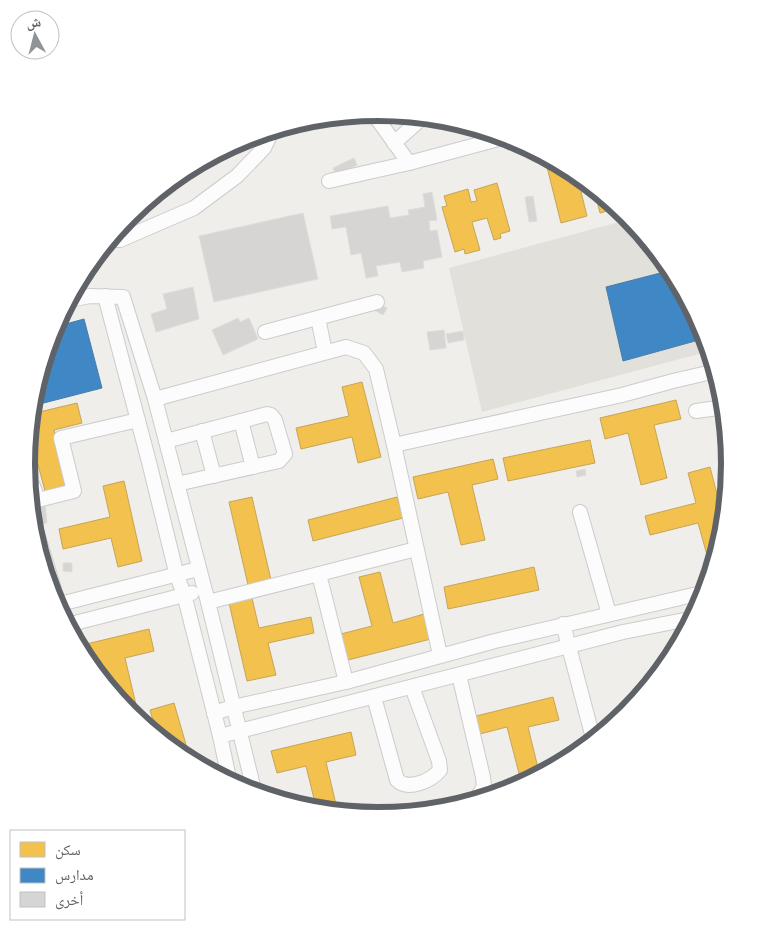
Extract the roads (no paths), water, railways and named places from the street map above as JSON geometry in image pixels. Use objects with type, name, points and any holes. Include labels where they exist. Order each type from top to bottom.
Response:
[{"type":"street","points":[[379,121],[409,163]]},
{"type":"street","points":[[394,143],[416,123]]},
{"type":"street","points":[[477,145],[482,138]]},
{"type":"street","points":[[119,240],[194,208],[237,176],[264,148],[268,140]]},
{"type":"street","points":[[329,181],[409,163],[492,141]]},
{"type":"street","points":[[78,298],[90,296],[123,297],[155,398],[252,784]]},
{"type":"street","points":[[106,296],[177,576],[184,594],[228,773]]},
{"type":"street","points":[[264,332],[377,302]]},
{"type":"street","points":[[318,318],[325,352]]},
{"type":"street","points":[[155,398],[346,347],[364,353],[376,369],[440,655]]},
{"type":"street","points":[[394,445],[622,395],[709,373]]},
{"type":"street","points":[[696,411],[717,408]]},
{"type":"street","points":[[166,441],[267,414],[275,420],[285,454],[279,462],[177,484]]},
{"type":"street","points":[[37,497],[38,500],[74,491],[62,438],[138,420]]},
{"type":"street","points":[[241,421],[253,467]]},
{"type":"street","points":[[202,431],[214,476]]},
{"type":"street","points":[[580,512],[609,614]]},
{"type":"street","points":[[74,624],[184,594],[206,596],[319,574],[416,549]]},
{"type":"street","points":[[64,603],[177,576],[198,569]]},
{"type":"street","points":[[319,574],[346,682]]},
{"type":"street","points":[[214,713],[346,682],[440,655],[563,624],[697,594]]},
{"type":"street","points":[[220,736],[623,632],[686,620]]},
{"type":"street","points":[[563,624],[592,735]]},
{"type":"street","points":[[459,675],[483,777],[484,787],[480,793]]},
{"type":"street","points":[[374,697],[397,780],[401,784],[410,786],[435,775],[440,770],[439,761],[412,687]]}]
